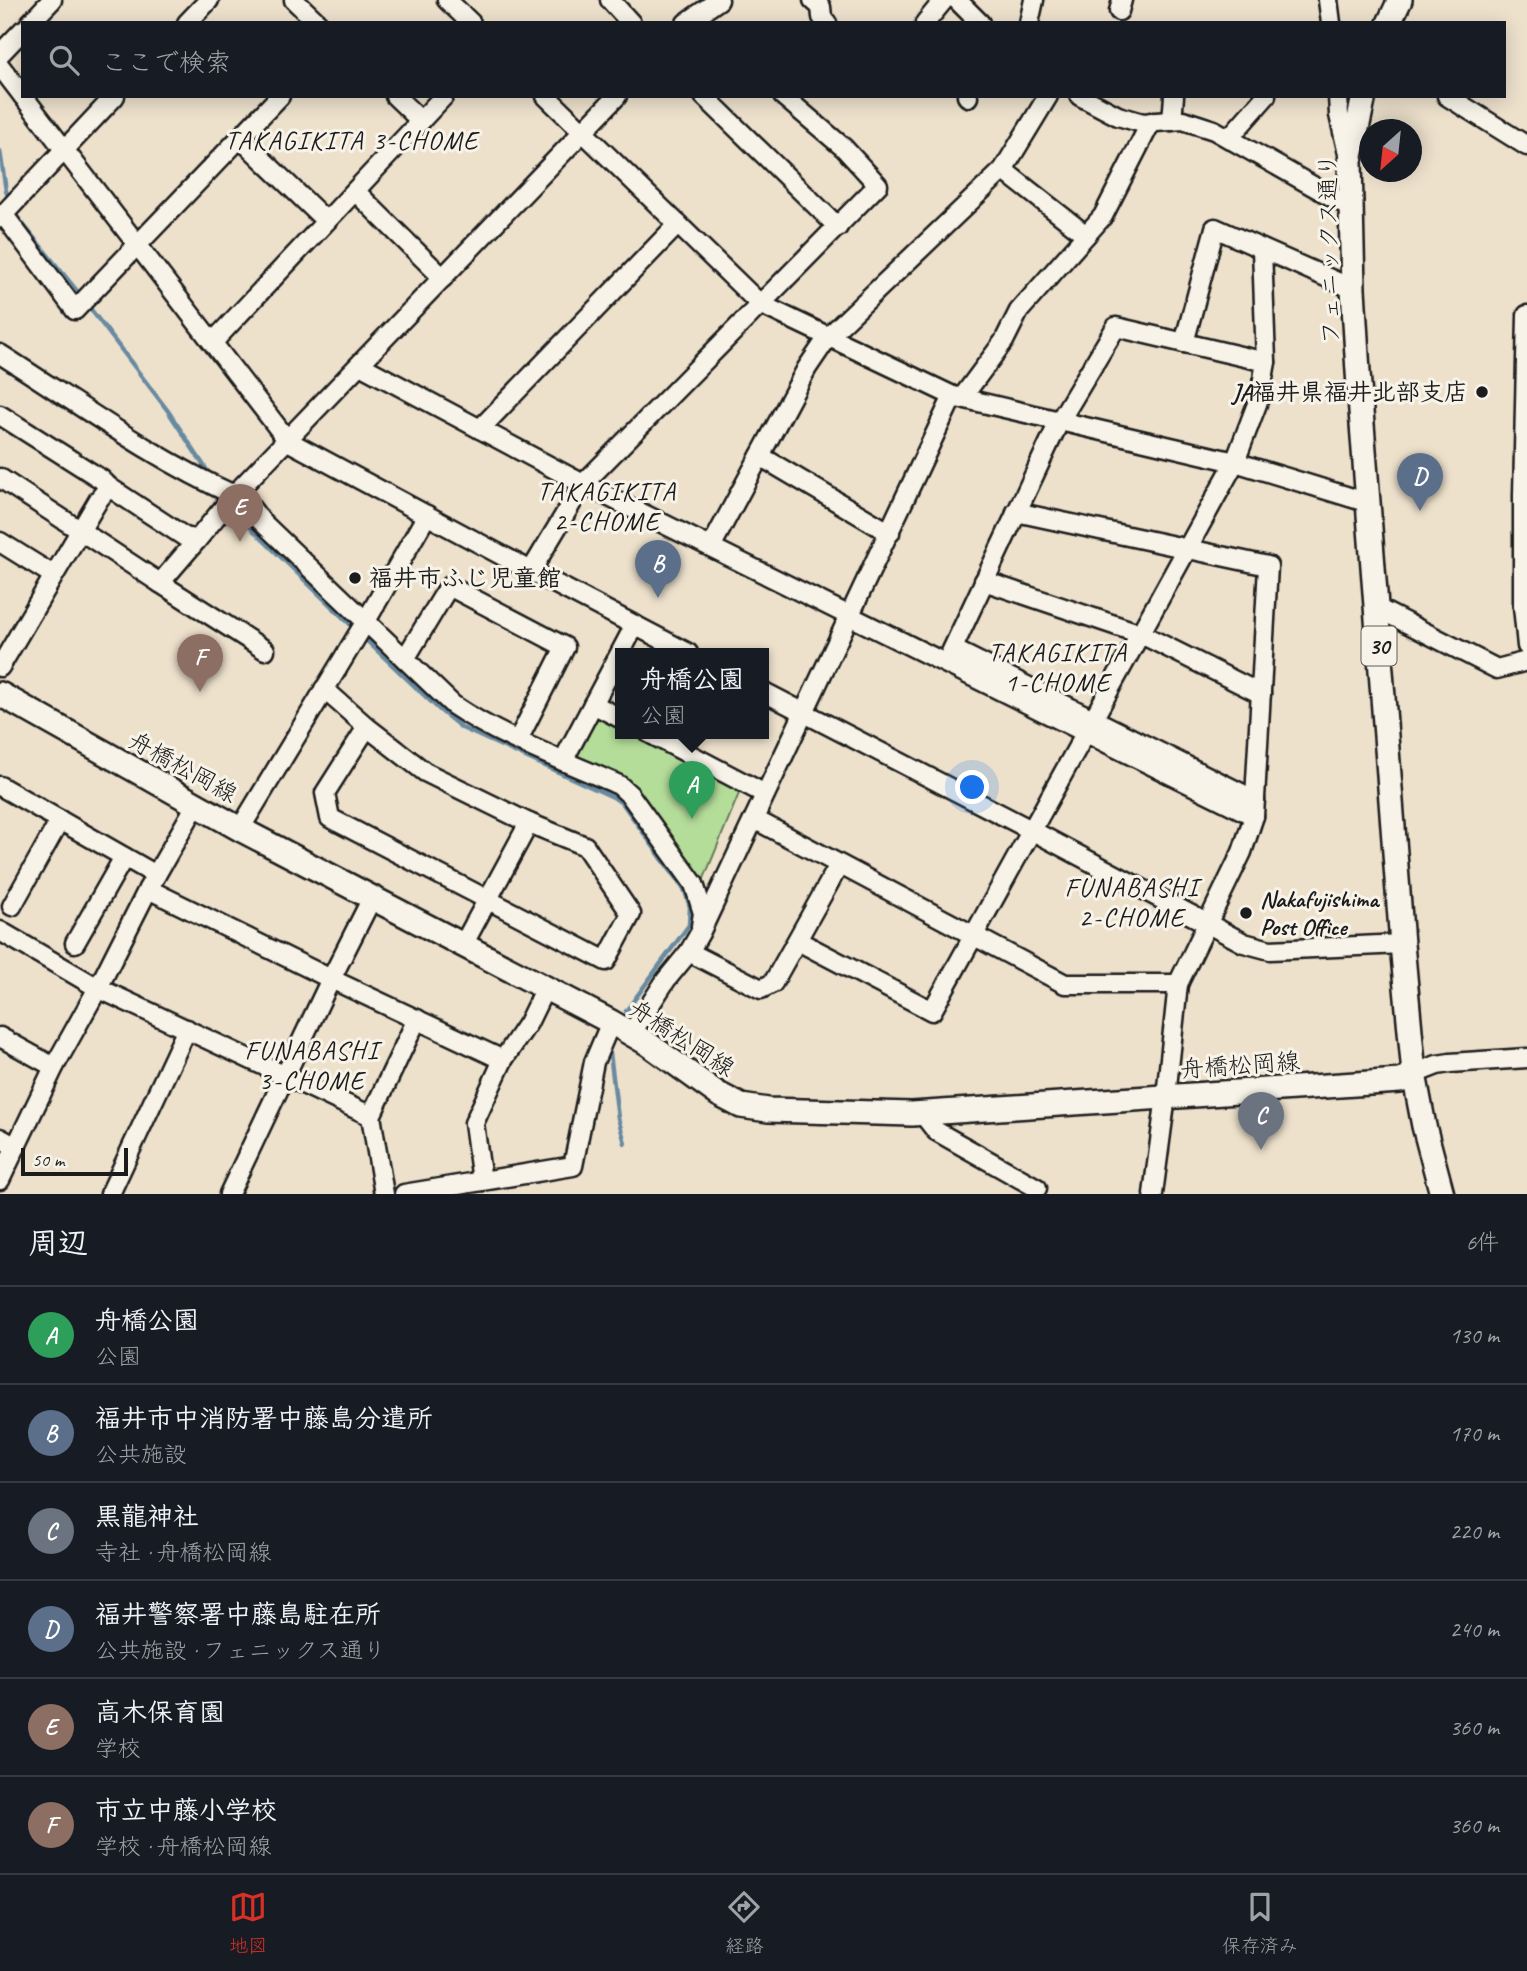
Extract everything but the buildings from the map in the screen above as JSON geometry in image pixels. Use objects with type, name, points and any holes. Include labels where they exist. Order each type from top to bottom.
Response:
[{"type":"main road","points":[[1390,21],[1400,0]]},
{"type":"main road","name":"フェニックス通り","points":[[1364,98],[1350,161],[1353,289],[1414,1074],[1442,1194]]},
{"type":"main road","name":"舟橋松岡線","points":[[0,694],[240,829],[631,1034],[718,1094],[741,1106],[768,1110],[922,1113],[1400,1081],[1414,1074]]},
{"type":"street","points":[[32,21],[52,0]]},
{"type":"street","points":[[189,21],[209,0]]},
{"type":"street","points":[[294,0],[316,21]]},
{"type":"street","points":[[447,0],[469,21]]},
{"type":"street","points":[[610,0],[629,21]]},
{"type":"street","points":[[696,20],[719,0]]},
{"type":"street","points":[[813,0],[821,7],[825,21]]},
{"type":"street","points":[[927,21],[944,0]]},
{"type":"street","points":[[957,0],[978,21]]},
{"type":"street","points":[[1029,21],[1034,0]]},
{"type":"street","points":[[1328,0],[1331,21]]},
{"type":"street","points":[[0,54],[21,32]]},
{"type":"street","points":[[0,66],[21,93]]},
{"type":"street","points":[[25,98],[288,440],[679,648]]},
{"type":"street","points":[[113,98],[2,216],[75,310],[278,98]]},
{"type":"street","points":[[397,98],[421,121]]},
{"type":"street","points":[[213,342],[442,98]]},
{"type":"street","points":[[548,98],[760,304],[957,398],[1235,462],[1369,503]]},
{"type":"street","points":[[160,583],[236,493],[615,98]]},
{"type":"street","points":[[706,98],[838,227]]},
{"type":"street","points":[[531,571],[583,484],[878,185],[844,148],[785,98]]},
{"type":"street","points":[[711,547],[807,368],[828,337],[1003,170],[1047,98]]},
{"type":"street","points":[[1084,98],[1118,116],[1143,123],[1183,120],[1214,130],[1350,207]]},
{"type":"street","points":[[1172,121],[1174,98]]},
{"type":"street","points":[[1229,138],[1264,98]]},
{"type":"street","points":[[1338,98],[1343,135],[1350,161]]},
{"type":"street","points":[[1450,98],[1527,146]]},
{"type":"street","points":[[631,1034],[700,933],[957,398],[1003,341],[1019,311],[1103,216],[1152,122]]},
{"type":"street","points":[[240,138],[326,222]]},
{"type":"street","points":[[1003,170],[1086,235]]},
{"type":"street","points":[[355,191],[443,278]]},
{"type":"street","points":[[480,429],[678,224]]},
{"type":"street","points":[[1184,343],[1216,228],[1353,289]]},
{"type":"street","points":[[798,941],[932,1011],[1235,462],[1260,396],[1266,362],[1262,249]]},
{"type":"street","points":[[1527,315],[1522,606],[1527,646]]},
{"type":"street","points":[[949,656],[1059,422],[1116,327],[1266,362]]},
{"type":"street","points":[[0,354],[165,460],[201,480],[236,493],[261,521],[453,705],[518,740],[619,785],[631,795],[694,884],[703,913],[700,933]]},
{"type":"street","points":[[360,365],[583,484],[852,615],[949,656],[1255,808]]},
{"type":"street","points":[[0,415],[101,479],[185,537],[197,540]]},
{"type":"street","points":[[760,456],[890,533]]},
{"type":"street","points":[[0,478],[265,650]]},
{"type":"street","points":[[0,667],[99,499],[109,487]]},
{"type":"street","points":[[1016,512],[1268,566],[1255,808],[1242,852],[1178,984],[1153,1194]]},
{"type":"street","points":[[240,829],[427,515]]},
{"type":"street","points":[[0,541],[53,575]]},
{"type":"street","points":[[984,581],[1140,634],[1261,694]]},
{"type":"street","points":[[405,659],[449,586],[565,647],[518,740]]},
{"type":"street","points":[[1377,608],[1497,669],[1527,661]]},
{"type":"street","points":[[623,648],[635,625]]},
{"type":"street","points":[[563,761],[615,663]]},
{"type":"street","points":[[324,689],[425,772],[529,823],[585,846],[631,914],[606,961],[330,818],[325,793],[367,727]]},
{"type":"street","points":[[769,695],[1244,943],[1270,950],[1402,944]]},
{"type":"street","points":[[593,704],[615,715]]},
{"type":"street","points":[[660,739],[765,794]]},
{"type":"street","points":[[0,786],[124,857],[152,882],[331,979],[503,1059]]},
{"type":"street","points":[[0,1180],[8,1142],[54,1067],[196,805]]},
{"type":"street","points":[[12,906],[60,820]]},
{"type":"street","points":[[754,820],[1065,984],[1178,984]]},
{"type":"street","points":[[463,946],[529,823]]},
{"type":"street","points":[[75,943],[124,857]]},
{"type":"street","points":[[689,952],[761,989],[773,984],[839,865]]},
{"type":"street","points":[[229,1194],[372,898]]},
{"type":"street","points":[[0,931],[98,988],[371,1116]]},
{"type":"street","points":[[482,1181],[474,1123],[503,1059],[528,1023],[545,988]]},
{"type":"street","points":[[384,1194],[371,1116],[417,1020]]},
{"type":"street","points":[[404,1194],[573,1166],[594,1062],[611,1023]]},
{"type":"street","points":[[110,1194],[187,1030]]},
{"type":"street","points":[[0,1037],[54,1067]]},
{"type":"street","points":[[1414,1074],[1450,1063],[1527,1058]]},
{"type":"street","points":[[922,1113],[936,1131],[1037,1188]]},
{"type":"green space","points":[[596,712],[615,722],[615,739],[647,739],[740,791],[703,881],[685,863],[636,794],[574,756]]},
{"type":"waterway","points":[[0,151],[10,201]]},
{"type":"waterway","points":[[13,210],[81,296]]},
{"type":"waterway","points":[[86,303],[168,411],[212,478]]},
{"type":"waterway","points":[[233,504],[254,531],[356,630]]},
{"type":"waterway","points":[[362,636],[462,728],[623,804],[685,891],[690,907],[689,925],[626,1011]]},
{"type":"waterway","points":[[610,1053],[618,1118],[625,1143]]},
{"type":"place","name":"JA福井県福井北部支店","points":[[1482,392]]},
{"type":"place","name":"福井警察署中藤島駐在所","points":[[1420,511]]},
{"type":"place","name":"高木保育園","points":[[240,542]]},
{"type":"place","name":"福井市ふじ児童館","points":[[355,578]]},
{"type":"place","name":"福井市中消防署中藤島分遣所","points":[[658,598]]},
{"type":"place","name":"市立中藤小学校","points":[[200,692]]},
{"type":"place","name":"舟橋公園","points":[[692,819]]},
{"type":"place","name":"Nakafujishima Post Office","points":[[1246,913]]},
{"type":"place","name":"黒龍神社","points":[[1261,1150]]},
{"type":"district","name":"TAKAGIKITA 3-CHOME","points":[[352,140]]},
{"type":"district","name":"TAKAGIKITA 2-CHOME","points":[[607,506]]},
{"type":"district","name":"TAKAGIKITA 1-CHOME","points":[[1058,667]]},
{"type":"district","name":"FUNABASHI 2-CHOME","points":[[1132,902]]},
{"type":"district","name":"FUNABASHI 3-CHOME","points":[[312,1065]]}]
